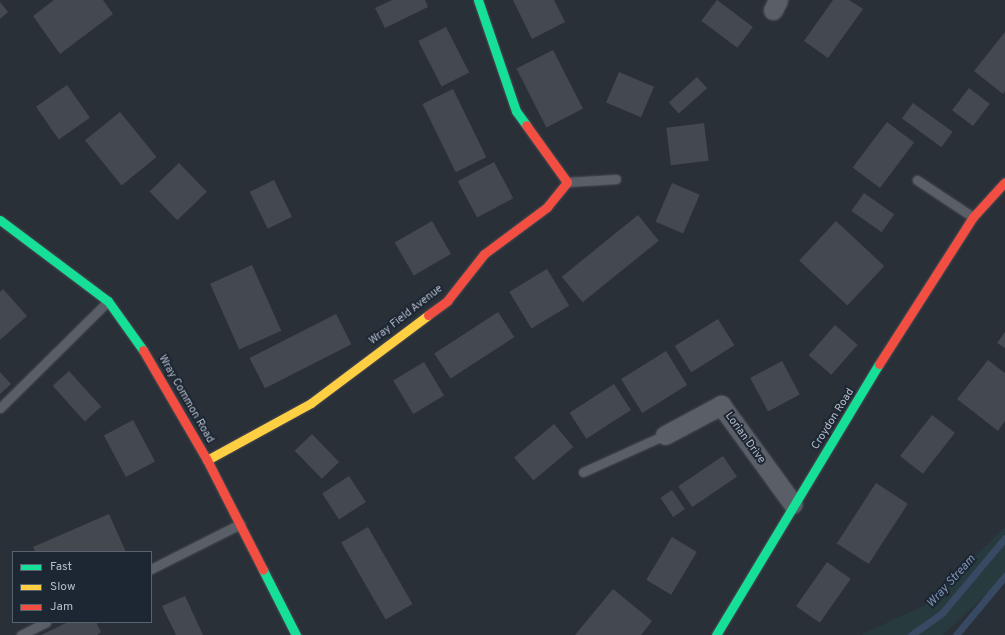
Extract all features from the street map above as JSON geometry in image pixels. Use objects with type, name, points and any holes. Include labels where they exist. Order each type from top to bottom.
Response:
[{"type":"street","points":[[478,0],[516,111],[567,182]]},
{"type":"street","name":"Wray Field Avenue","points":[[207,460],[311,403],[447,301],[484,254],[547,207],[567,182]]},
{"type":"street","name":"Croydon Road","points":[[716,635],[793,504],[921,294],[973,217],[1005,182]]},
{"type":"street","name":"Wray Common Road","points":[[0,220],[108,301],[156,367],[207,460],[296,635]]},
{"type":"street","name":"Lorian Drive","points":[[665,435],[720,405],[793,504]]},
{"type":"lane","points":[[567,182],[616,179]]},
{"type":"lane","points":[[917,180],[973,217]]},
{"type":"lane","points":[[0,408],[108,301]]},
{"type":"lane","points":[[583,472],[665,435]]},
{"type":"lane","points":[[152,568],[240,524]]},
{"type":"lane","points":[[21,635],[44,623]]},
{"type":"green space","points":[[1005,527],[1005,577],[943,635],[861,635],[925,605]]},
{"type":"building","points":[[54,0],[103,0],[113,14],[60,54],[33,16]]},
{"type":"building","points":[[392,0],[425,0],[428,7],[385,28],[375,8]]},
{"type":"building","points":[[513,0],[554,0],[565,22],[532,39]]},
{"type":"building","points":[[717,0],[753,27],[737,48],[701,21]]},
{"type":"building","points":[[833,0],[849,0],[863,9],[828,58],[804,41]]},
{"type":"building","points":[[0,2],[8,12],[0,19]]},
{"type":"building","points":[[446,27],[469,72],[442,87],[418,41]]},
{"type":"building","points":[[1005,32],[1005,91],[1003,94],[974,71]]},
{"type":"building","points":[[553,50],[583,109],[546,127],[516,69]]},
{"type":"building","points":[[619,72],[654,87],[641,117],[606,102]]},
{"type":"building","points":[[697,77],[707,88],[679,114],[669,102]]},
{"type":"building","points":[[67,85],[90,118],[59,140],[36,107]]},
{"type":"building","points":[[969,88],[990,104],[973,126],[952,110]]},
{"type":"building","points":[[453,89],[486,157],[456,172],[422,104]]},
{"type":"building","points":[[913,103],[953,132],[941,147],[902,118]]},
{"type":"building","points":[[120,112],[157,157],[122,185],[85,140]]},
{"type":"building","points":[[887,122],[914,142],[880,188],[853,168]]},
{"type":"building","points":[[704,123],[709,161],[671,165],[666,128]]},
{"type":"building","points":[[494,162],[513,198],[477,217],[458,181]]},
{"type":"building","points":[[179,163],[207,192],[177,220],[150,191]]},
{"type":"building","points":[[274,180],[292,217],[268,229],[250,192]]},
{"type":"building","points":[[672,183],[700,195],[683,233],[656,222]]},
{"type":"building","points":[[864,193],[894,214],[882,232],[851,211]]},
{"type":"building","points":[[638,215],[659,241],[583,302],[562,277]]},
{"type":"building","points":[[432,221],[451,254],[414,275],[395,242]]},
{"type":"building","points":[[836,221],[884,266],[847,306],[799,260]]},
{"type":"building","points":[[252,265],[281,331],[239,349],[210,284]]},
{"type":"building","points":[[547,269],[569,306],[531,329],[509,292]]},
{"type":"building","points":[[3,289],[27,316],[0,340],[0,292]]},
{"type":"building","points":[[498,312],[514,337],[451,379],[434,353]]},
{"type":"building","points":[[336,314],[351,344],[265,388],[250,358]]},
{"type":"building","points":[[718,319],[734,345],[691,372],[675,346]]},
{"type":"building","points":[[835,325],[858,345],[831,375],[809,355]]},
{"type":"building","points":[[1005,332],[1005,348],[997,343]]},
{"type":"building","points":[[666,351],[687,385],[642,413],[621,379]]},
{"type":"building","points":[[988,360],[1005,373],[1005,421],[998,431],[957,399]]},
{"type":"building","points":[[782,361],[800,395],[768,411],[750,378]]},
{"type":"building","points":[[424,362],[444,395],[413,414],[393,381]]},
{"type":"building","points":[[69,371],[101,407],[85,421],[53,386]]},
{"type":"building","points":[[0,372],[11,384],[0,394]]},
{"type":"building","points":[[614,384],[631,410],[586,439],[570,413]]},
{"type":"building","points":[[932,415],[955,433],[923,474],[900,456]]},
{"type":"building","points":[[133,420],[155,461],[126,477],[104,435]]},
{"type":"building","points":[[554,424],[573,447],[533,480],[514,457]]},
{"type":"building","points":[[312,434],[339,462],[322,479],[295,451]]},
{"type":"building","points":[[723,456],[737,477],[692,507],[678,486]]},
{"type":"building","points":[[349,476],[366,502],[339,519],[322,493]]},
{"type":"building","points":[[876,483],[908,504],[869,564],[837,543]]},
{"type":"building","points":[[672,490],[685,509],[673,517],[660,498]]},
{"type":"building","points":[[109,514],[126,551],[35,551],[33,547]]},
{"type":"building","points":[[368,527],[412,604],[386,620],[341,542]]},
{"type":"building","points":[[672,537],[697,552],[671,595],[646,580]]},
{"type":"building","points":[[827,562],[851,579],[820,623],[796,606]]},
{"type":"building","points":[[613,589],[652,621],[641,635],[575,635]]},
{"type":"building","points":[[185,596],[203,635],[176,635],[162,606]]},
{"type":"building","points":[[66,623],[96,623],[101,632],[97,635],[41,635]]},
{"type":"waterway","name":"Wray Stream","points":[[911,635],[942,613],[1005,538]]},
{"type":"waterway","points":[[956,635],[1005,576]]},
{"type":"traffic: fast","points":[[478,0],[516,111],[526,125]]},
{"type":"traffic: fast","points":[[0,220],[108,301],[143,350]]},
{"type":"traffic: fast","points":[[716,635],[879,364]]},
{"type":"traffic: fast","points":[[263,570],[296,635]]},
{"type":"traffic: slow","points":[[207,460],[311,403],[428,315]]},
{"type":"traffic: jam","points":[[428,315],[447,301],[484,254],[547,207],[567,182],[526,125]]},
{"type":"traffic: jam","points":[[879,364],[973,217],[1005,182]]},
{"type":"traffic: jam","points":[[143,350],[207,460],[263,570]]}]
